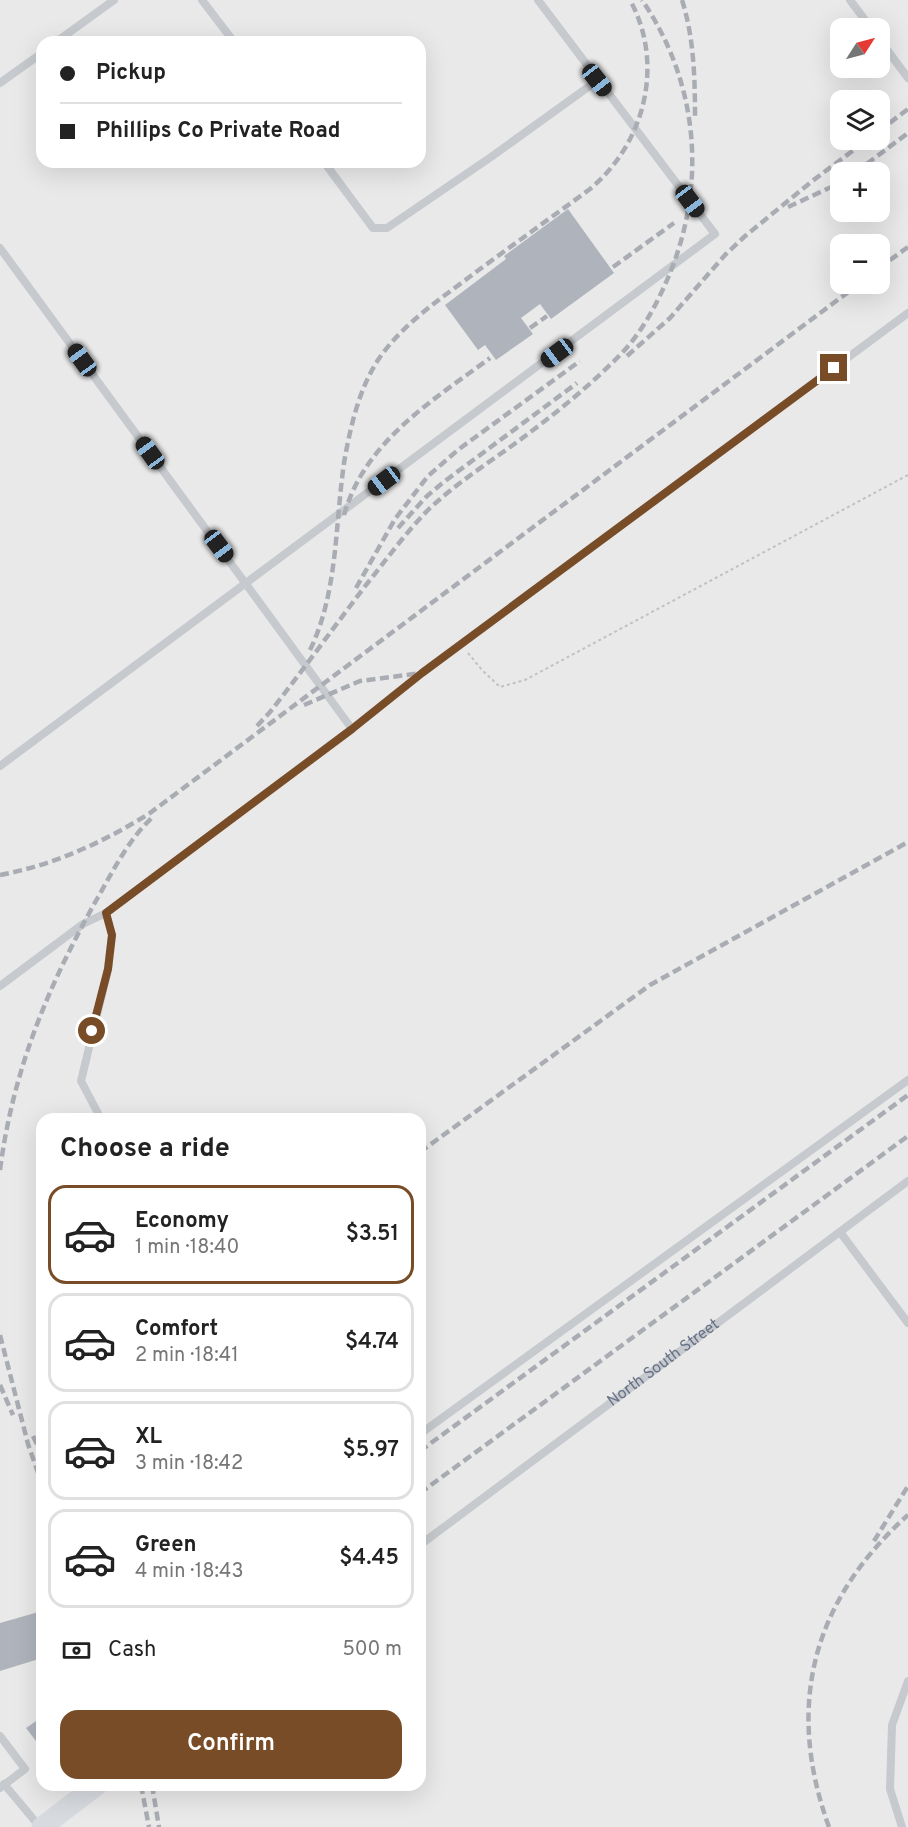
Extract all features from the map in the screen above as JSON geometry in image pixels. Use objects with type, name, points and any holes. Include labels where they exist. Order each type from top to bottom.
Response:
[{"type":"street","points":[[41,1827],[89,1791]]},
{"type":"lane","points":[[64,36],[114,0]]},
{"type":"lane","points":[[202,0],[229,36]]},
{"type":"lane","points":[[0,766],[715,234],[538,0]]},
{"type":"lane","points":[[850,0],[864,18]]},
{"type":"lane","points":[[890,54],[908,78]]},
{"type":"lane","points":[[0,83],[36,57]]},
{"type":"lane","points":[[328,168],[373,228],[387,228],[491,157],[597,80]]},
{"type":"lane","points":[[0,248],[352,729]]},
{"type":"lane","points":[[0,986],[83,924],[106,913],[461,645],[908,313]]},
{"type":"lane","points":[[98,1113],[81,1081],[108,969],[112,935],[106,913]]},
{"type":"lane","points":[[426,1430],[908,1080]]},
{"type":"lane","name":"North South Street","points":[[426,1541],[908,1181]]},
{"type":"lane","points":[[840,1232],[908,1323]]},
{"type":"lane","points":[[902,1827],[890,1789],[892,1725],[908,1681]]},
{"type":"lane","points":[[0,1736],[25,1769],[2,1786],[41,1827]]},
{"type":"path","points":[[461,645],[500,687],[525,680],[908,475]]},
{"type":"shaded area","points":[[0,0],[908,0],[908,1827],[0,1827]]},
{"type":"building","points":[[568,209],[614,273],[551,319],[540,304],[521,318],[533,334],[496,360],[485,345],[478,350],[445,305],[506,259],[504,256]]},
{"type":"building","points":[[36,1613],[36,1660],[0,1671],[0,1623]]},
{"type":"building","points":[[36,1721],[36,1741],[26,1728]]},
{"type":"railway","points":[[310,650],[319,628],[331,582],[341,486],[349,436],[360,396],[371,371],[388,347],[411,323],[590,189],[609,170],[624,149],[636,126],[644,101],[647,76],[646,50],[641,25],[630,0]]},
{"type":"railway","points":[[257,726],[421,517],[450,491],[541,424],[596,378],[629,345],[655,305],[682,239],[689,203],[692,168],[691,133],[685,98],[675,64],[661,32],[642,0]]},
{"type":"railway","points":[[682,0],[691,43],[695,118]]},
{"type":"railway","points":[[890,123],[908,109]]},
{"type":"railway","points":[[869,162],[908,133]]},
{"type":"railway","points":[[627,356],[670,318],[725,255],[744,237],[854,150]]},
{"type":"railway","points":[[788,207],[830,188]]},
{"type":"railway","points":[[613,267],[674,223]]},
{"type":"railway","points":[[890,260],[908,247]]},
{"type":"railway","points":[[0,875],[59,859],[115,834],[150,813],[846,294]]},
{"type":"railway","points":[[530,328],[547,316]]},
{"type":"railway","points":[[344,515],[354,489],[384,444],[424,407],[490,358]]},
{"type":"railway","points":[[356,588],[395,519],[428,476],[459,449],[580,361]]},
{"type":"railway","points":[[398,528],[427,496],[445,481],[577,383]]},
{"type":"railway","points":[[304,705],[360,681],[422,673]]},
{"type":"railway","points":[[0,1170],[6,1133],[23,1063],[48,997],[79,932],[115,866],[137,834],[154,816]]},
{"type":"railway","points":[[426,1148],[650,985],[908,842]]},
{"type":"railway","points":[[426,1447],[908,1095]]},
{"type":"railway","points":[[426,1489],[908,1136]]},
{"type":"railway","points":[[0,1335],[36,1467]]},
{"type":"railway","points":[[0,1385],[13,1415]]},
{"type":"railway","points":[[33,1436],[36,1442]]},
{"type":"railway","points":[[874,1541],[908,1486]]},
{"type":"railway","points":[[829,1827],[816,1782],[809,1739],[809,1698],[816,1658],[829,1620],[849,1583],[875,1548],[908,1515]]},
{"type":"railway","points":[[142,1791],[149,1827]]},
{"type":"railway","points":[[153,1791],[159,1827]]},
{"type":"route","points":[[92,1031],[108,969],[112,935],[106,913],[352,729],[422,673],[834,368]]}]
